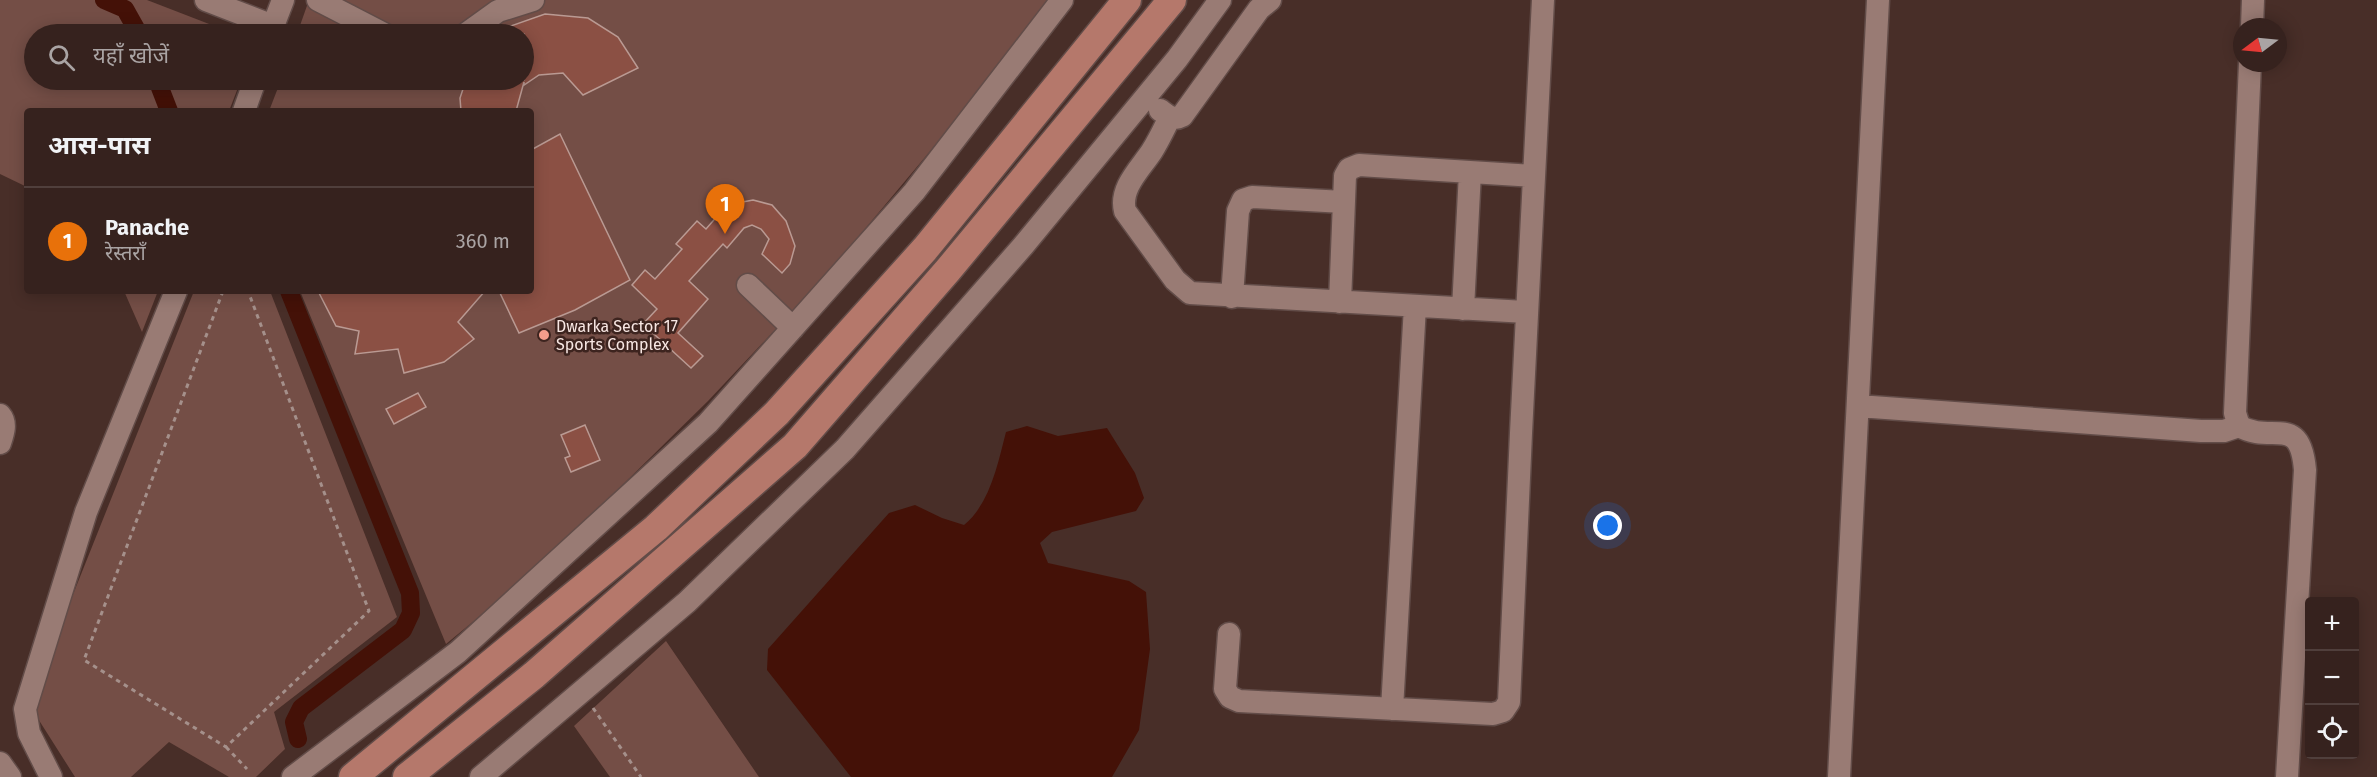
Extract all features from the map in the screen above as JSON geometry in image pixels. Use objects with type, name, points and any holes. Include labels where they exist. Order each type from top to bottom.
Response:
[{"type":"main road","points":[[353,777],[656,528],[777,413],[925,249],[1127,0]]},
{"type":"main road","points":[[406,777],[534,675],[795,446],[948,270],[1172,0]]},
{"type":"street","points":[[206,0],[259,24]]},
{"type":"street","points":[[274,24],[284,0]]},
{"type":"street","points":[[318,0],[365,24]]},
{"type":"street","points":[[480,24],[498,11],[533,0]]},
{"type":"street","points":[[293,777],[458,652],[708,423],[914,192],[1062,0]]},
{"type":"street","points":[[481,777],[687,602],[845,449],[1023,246],[1177,59],[1220,0]]},
{"type":"street","points":[[1144,99],[1170,117],[1182,116],[1259,9],[1270,0]]},
{"type":"street","points":[[1229,634],[1225,688],[1230,697],[1239,701],[1493,714],[1503,711],[1509,702],[1543,0]]},
{"type":"street","points":[[1839,777],[1878,0]]},
{"type":"street","points":[[2252,18],[2253,0]]},
{"type":"street","points":[[2250,72],[2234,404],[2239,426],[2246,430],[2285,433],[2295,437],[2304,455],[2305,470],[2287,777]]},
{"type":"street","points":[[245,108],[251,90]]},
{"type":"street","points":[[1170,117],[1153,149],[1131,180],[1123,203],[1125,211],[1183,288],[1190,293],[1527,312]]},
{"type":"street","points":[[1340,302],[1345,176],[1349,168],[1359,165],[1534,176]]},
{"type":"street","points":[[1463,309],[1470,172]]},
{"type":"street","points":[[1232,297],[1238,211],[1243,200],[1252,197],[1344,202]]},
{"type":"street","points":[[748,285],[793,328]]},
{"type":"street","points":[[51,777],[29,733],[25,709],[86,512],[175,294]]},
{"type":"street","points":[[1392,709],[1415,306]]},
{"type":"street","points":[[1858,406],[2201,431],[2224,431],[2239,426]]},
{"type":"street","points":[[0,415],[3,418],[4,431],[0,443]]},
{"type":"street","points":[[0,763],[10,777]]},
{"type":"path","points":[[222,294],[84,660],[226,747],[247,769]]},
{"type":"path","points":[[226,747],[369,610],[249,294]]},
{"type":"path","points":[[582,692],[641,777]]},
{"type":"shaded area","points":[[0,0],[147,0],[209,24],[24,24],[24,90],[237,90],[230,108],[24,108],[24,186],[0,174]]},
{"type":"shaded area","name":"Dwarka Sector 17 Sports Complex","points":[[309,0],[1050,0],[1009,57],[823,279],[708,401],[538,568],[446,644],[301,294],[534,294],[534,108],[270,108],[277,90],[534,90],[534,24],[301,24]]},
{"type":"shaded area","points":[[125,294],[157,294],[142,332]]},
{"type":"shaded area","points":[[193,294],[271,294],[397,617],[274,712],[285,749],[256,777],[229,777],[169,742],[131,777],[75,777],[35,714],[64,617]]},
{"type":"shaded area","points":[[1027,426],[1058,436],[1107,428],[1135,473],[1144,498],[1136,511],[1052,532],[1040,543],[1048,563],[1129,581],[1146,592],[1150,649],[1139,730],[1112,777],[851,777],[767,670],[768,649],[889,513],[915,505],[942,518],[964,525],[987,495],[1006,432]]},
{"type":"shaded area","points":[[666,641],[759,777],[610,777],[574,726]]},
{"type":"building","points":[[545,14],[588,18],[618,37],[638,68],[583,95],[563,73],[539,75],[534,78],[534,24],[517,24]]},
{"type":"building","points":[[463,90],[522,90],[517,108],[461,108],[460,98]]},
{"type":"building","points":[[560,134],[630,280],[575,310],[519,333],[500,294],[534,294],[534,148]]},
{"type":"building","points":[[753,200],[772,205],[786,221],[795,246],[790,264],[782,273],[762,254],[769,239],[761,229],[752,225],[744,228],[727,248],[723,244],[689,281],[708,299],[678,333],[703,356],[691,368],[643,324],[657,309],[632,285],[645,270],[655,279],[682,249],[676,244],[697,221],[706,229],[727,205]]},
{"type":"building","points":[[320,294],[482,294],[458,322],[474,339],[444,362],[404,373],[398,349],[355,354],[359,331],[336,326]]},
{"type":"building","points":[[418,393],[426,407],[394,424],[386,409]]},
{"type":"building","points":[[585,425],[600,460],[571,472],[565,458],[570,456],[561,435]]},
{"type":"waterway","points":[[104,0],[125,9],[133,24]]},
{"type":"waterway","points":[[161,90],[168,108]]},
{"type":"waterway","points":[[290,294],[410,593],[411,613],[403,630],[301,708],[294,722],[298,739]]},
{"type":"place","name":"Panache","points":[[725,234]]},
{"type":"place","name":"Dwarka Sector 17 Sports Complex","points":[[544,335]]}]
